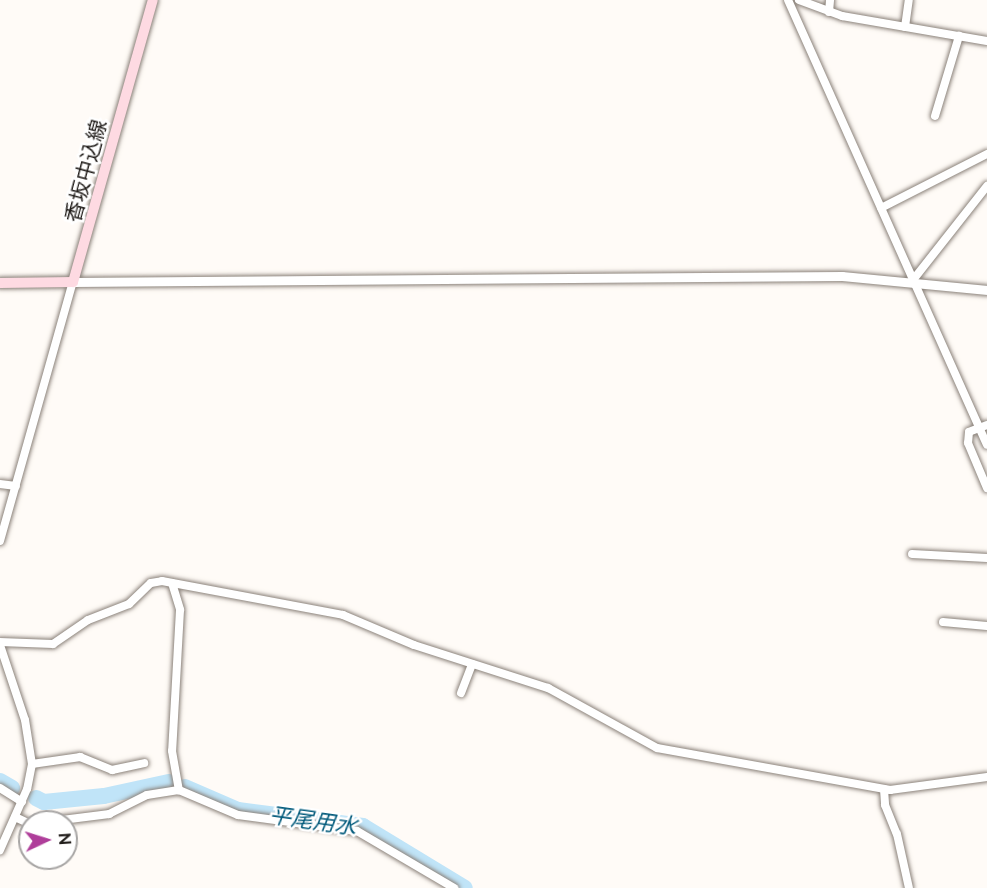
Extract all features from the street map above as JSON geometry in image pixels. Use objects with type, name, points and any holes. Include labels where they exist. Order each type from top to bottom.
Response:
[{"type":"main road","name":"香坂中込線","points":[[73,282],[153,0]]},
{"type":"main road","points":[[0,283],[73,282]]},
{"type":"street","points":[[788,0],[913,280],[983,427],[987,445]]},
{"type":"street","points":[[799,0],[829,12],[987,41]]},
{"type":"street","points":[[829,12],[830,0]]},
{"type":"street","points":[[905,27],[909,0]]},
{"type":"street","points":[[935,116],[959,36]]},
{"type":"street","points":[[881,208],[987,154]]},
{"type":"street","points":[[913,280],[987,186]]},
{"type":"street","points":[[0,542],[73,282],[818,276],[913,280],[987,290]]},
{"type":"street","points":[[983,427],[969,432],[968,443],[987,488]]},
{"type":"street","points":[[0,484],[16,486]]},
{"type":"street","points":[[912,554],[987,558]]},
{"type":"street","points":[[0,850],[22,802],[32,764],[25,720],[0,644],[53,644],[88,620],[129,604],[151,583],[172,583],[343,615],[472,664],[548,688],[657,748],[884,789],[987,777]]},
{"type":"street","points":[[172,583],[180,610],[172,751],[179,790]]},
{"type":"street","points":[[943,622],[987,626]]},
{"type":"street","points":[[461,693],[472,664]]},
{"type":"street","points":[[32,764],[80,757],[112,770],[144,763]]},
{"type":"street","points":[[0,789],[22,802]]},
{"type":"street","points":[[884,789],[885,805],[897,834],[909,888]]},
{"type":"street","points":[[78,818],[109,814],[147,795],[179,790],[238,815],[357,831],[454,888]]},
{"type":"waterway","name":"平尾用水","points":[[0,781],[12,788]]},
{"type":"waterway","name":"平尾用水","points":[[36,798],[44,802],[104,796],[169,782]]},
{"type":"waterway","name":"平尾用水","points":[[185,787],[238,810],[363,826],[465,888]]}]
